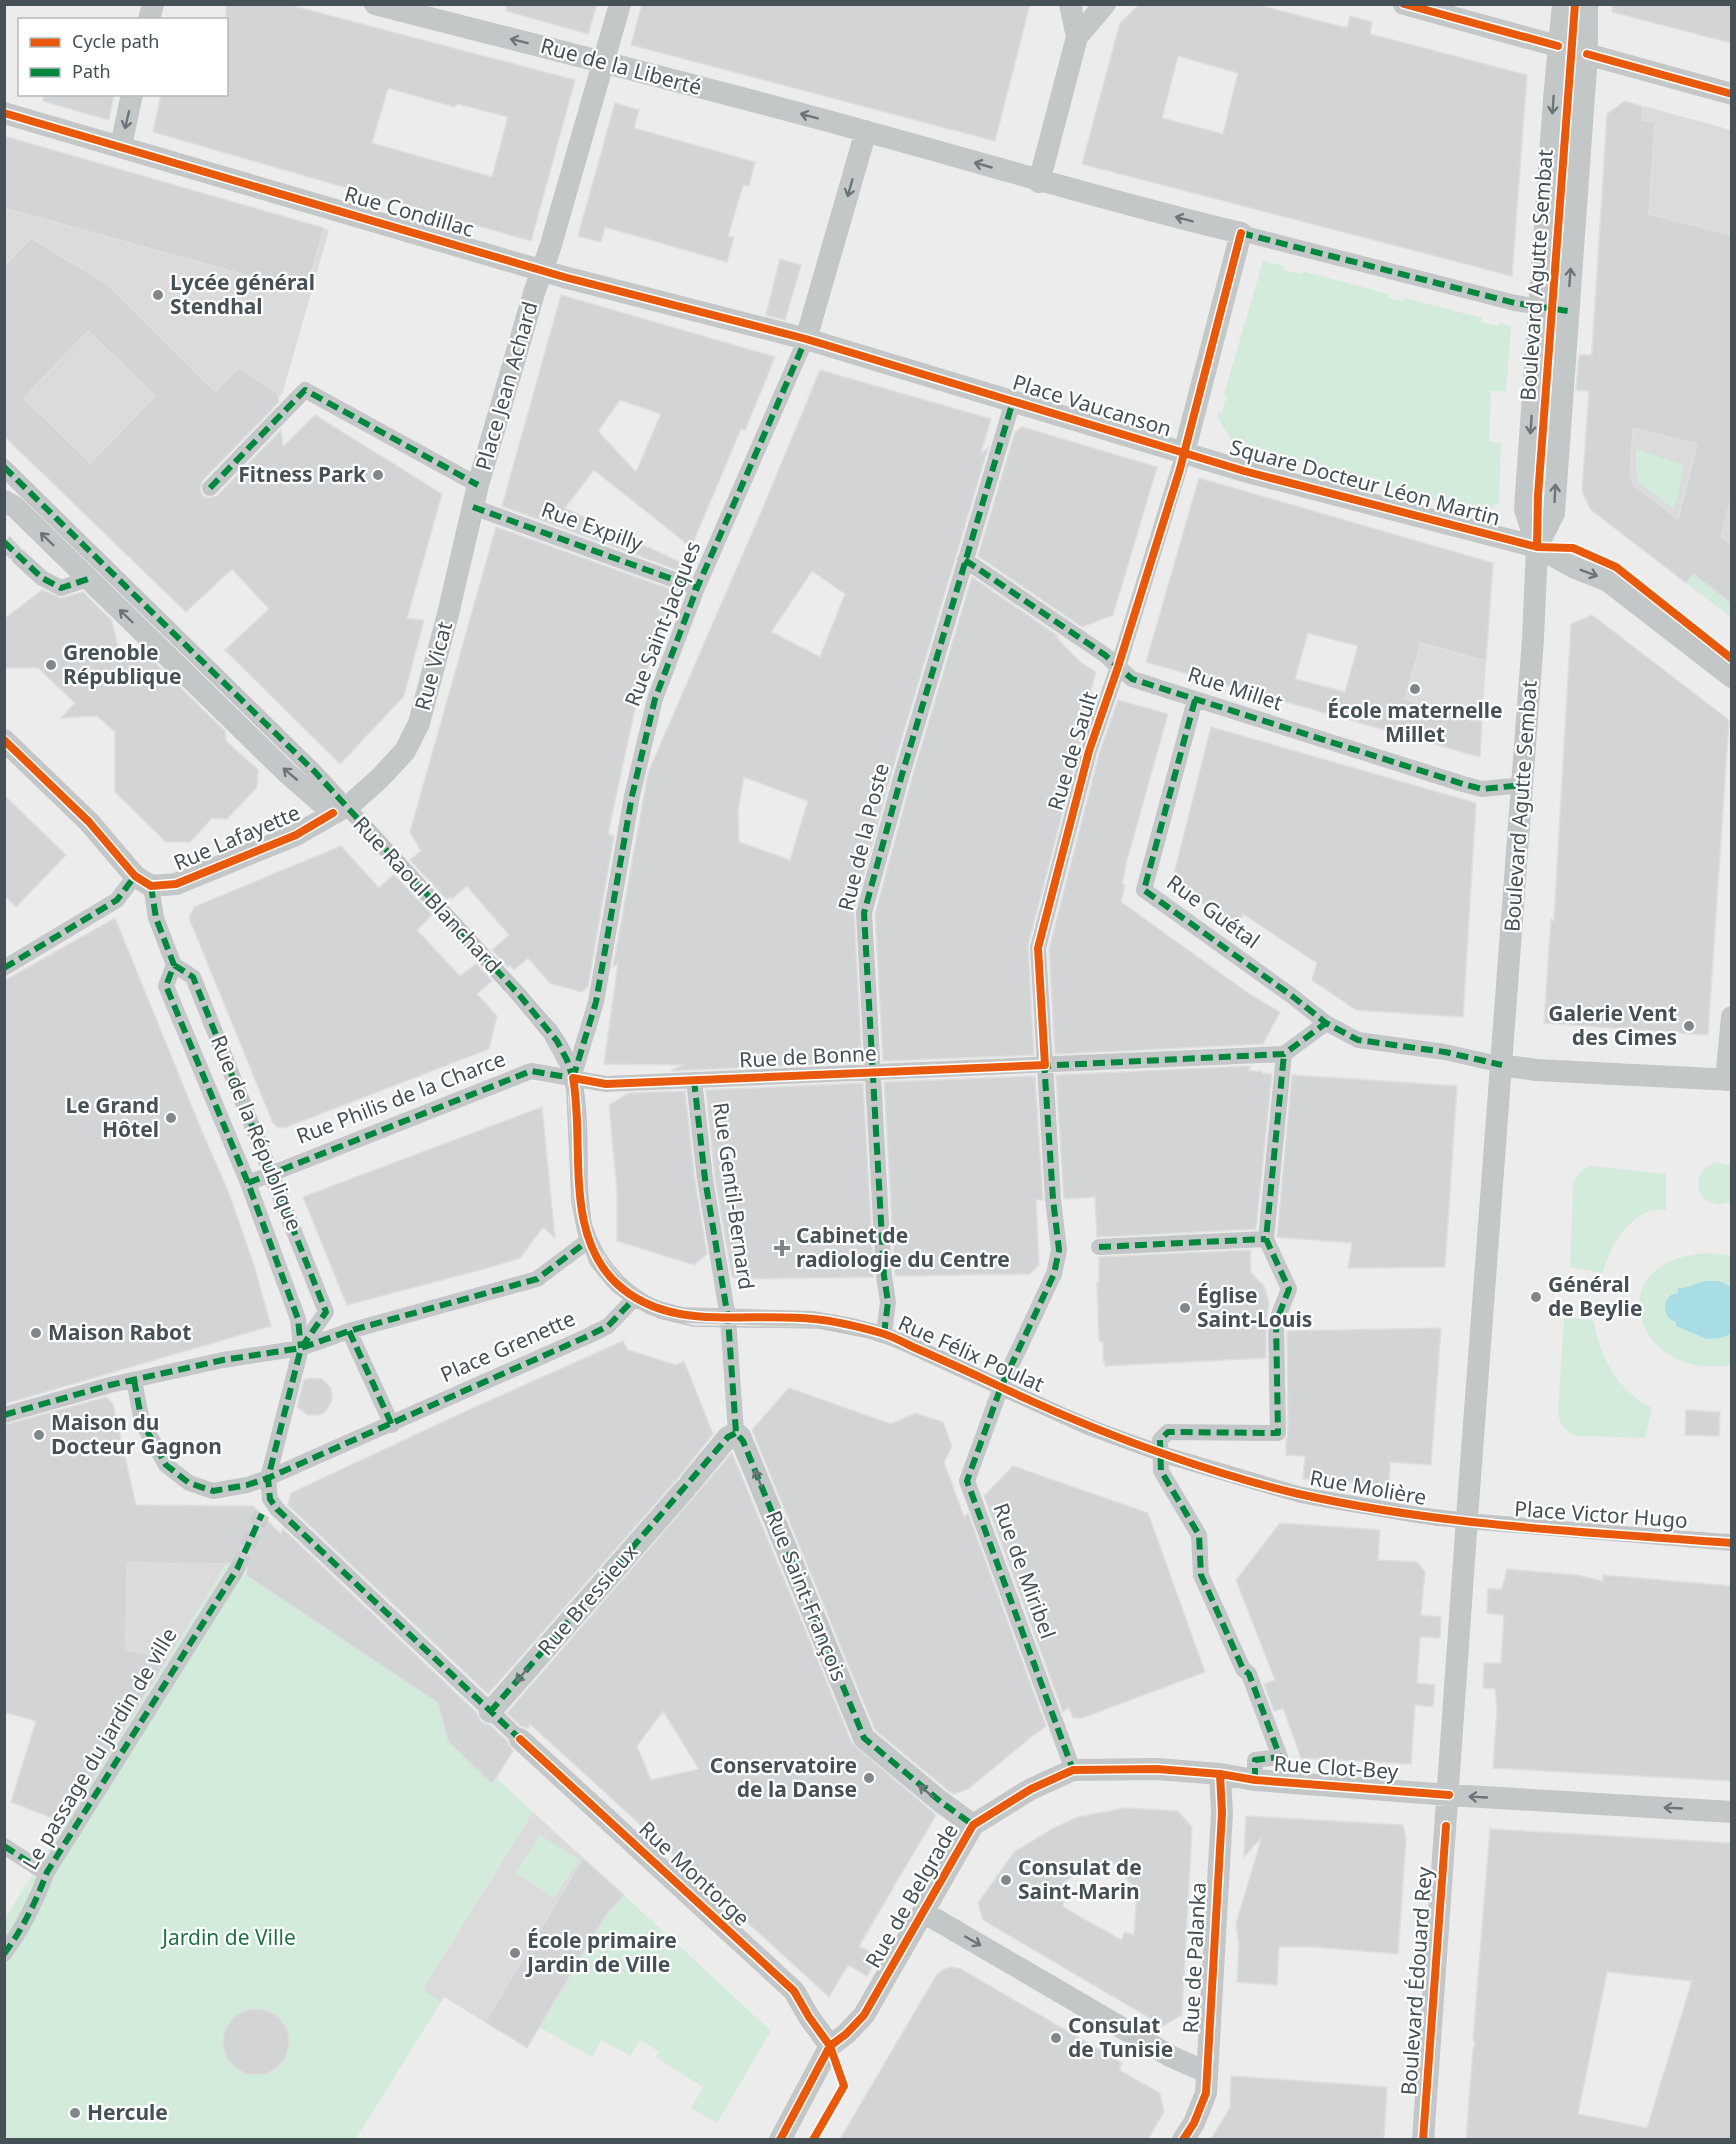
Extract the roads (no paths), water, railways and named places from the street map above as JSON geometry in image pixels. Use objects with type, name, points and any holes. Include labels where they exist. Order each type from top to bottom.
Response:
[{"type":"street","name":"Rue de la Liberté","points":[[375,4],[866,131]]},
{"type":"street","name":"Place Jean Achard","points":[[210,488],[305,390],[478,485],[541,270],[550,248],[620,4]]},
{"type":"street","points":[[1070,4],[1077,37]]},
{"type":"street","points":[[1039,182],[1077,37],[1105,4]]},
{"type":"street","points":[[1404,4],[1731,94]]},
{"type":"street","name":"Boulevard Agutte Sembat","points":[[1502,1065],[1535,610],[1537,547],[1525,509],[1558,46],[1563,4]]},
{"type":"street","name":"Boulevard Agutte Sembat","points":[[1537,547],[1554,513],[1587,54],[1587,4]]},
{"type":"street","points":[[121,146],[132,96]]},
{"type":"street","name":"Rue Condillac","points":[[4,113],[541,270],[806,339]]},
{"type":"street","points":[[806,339],[866,131],[1039,182],[1515,303],[1568,311]]},
{"type":"street","name":"Place Vaucanson","points":[[806,339],[1184,453],[1241,233]]},
{"type":"street","name":"Rue Saint-Jacques","points":[[573,1078],[596,1002],[632,796],[655,699],[697,588],[806,339]]},
{"type":"street","name":"Rue de la Poste","points":[[884,1334],[888,1302],[884,1276],[864,913],[1013,401]]},
{"type":"street","name":"Square Docteur Léon Martin","points":[[1184,453],[1244,471],[1537,547],[1573,567],[1608,581],[1731,676]]},
{"type":"street","name":"Rue de Sault","points":[[1001,1387],[1054,1274],[1059,1250],[1053,1199],[1038,948],[1089,751],[1118,667],[1184,453]]},
{"type":"street","name":"Rue Raoul Blanchard","points":[[4,467],[315,772],[339,810]]},
{"type":"street","name":"Rue Vicat","points":[[339,810],[381,778],[405,751],[419,723],[448,614],[478,485]]},
{"type":"street","name":"Rue Raoul Blanchard","points":[[4,501],[15,507],[286,772],[339,810],[521,996],[557,1041],[573,1078],[577,1102],[579,1180],[584,1226],[597,1261]]},
{"type":"street","name":"Rue Expilly","points":[[473,507],[697,588]]},
{"type":"street","points":[[19,557],[42,578],[61,588],[88,579]]},
{"type":"street","name":"Rue Millet","points":[[965,560],[1105,655],[1132,679],[1463,784],[1482,789],[1523,785]]},
{"type":"street","name":"Rue Guétal","points":[[1195,700],[1144,890],[1326,1023]]},
{"type":"street","points":[[4,740],[89,822],[143,881],[117,900],[4,968]]},
{"type":"street","name":"Rue Lafayette","points":[[143,881],[176,884],[296,835],[339,810]]},
{"type":"street","name":"Rue de la République","points":[[143,881],[174,965],[193,976],[326,1312],[301,1348]]},
{"type":"street","name":"Rue de la République","points":[[174,965],[166,986],[248,1184],[298,1319],[301,1348]]},
{"type":"street","points":[[1255,1780],[1255,1760],[1280,1757],[1249,1674],[1243,1669],[1201,1575],[1199,1535],[1161,1471],[1160,1440],[1168,1432],[1278,1433],[1276,1322],[1289,1288],[1266,1239],[1284,1054],[1326,1023],[1358,1040],[1445,1052],[1536,1070],[1729,1080],[1731,1017]]},
{"type":"street","name":"Rue de Bonne","points":[[573,1078],[606,1084],[1284,1054]]},
{"type":"street","points":[[1467,1512],[1502,1065]]},
{"type":"street","name":"Rue Philis de la Charce","points":[[248,1184],[272,1172],[531,1071],[573,1078]]},
{"type":"street","name":"Rue Gentil-Bernard","points":[[694,1080],[705,1179],[728,1318]]},
{"type":"street","points":[[1099,1247],[1266,1239]]},
{"type":"street","points":[[4,1415],[110,1385],[224,1360],[301,1348],[349,1331],[537,1279],[589,1240]]},
{"type":"street","name":"Rue Félix Poulat","points":[[597,1261],[613,1280],[635,1298],[651,1307],[682,1316],[814,1319],[884,1334],[1089,1427],[1161,1453],[1264,1485]]},
{"type":"street","name":"Place Grenette","points":[[134,1380],[142,1422],[166,1465],[189,1483],[213,1491],[247,1485],[268,1478],[392,1425],[588,1336],[608,1326],[635,1298]]},
{"type":"street","name":"Rue Saint-François","points":[[728,1318],[736,1433],[743,1441],[864,1738],[940,1802],[974,1825]]},
{"type":"street","points":[[349,1331],[392,1425]]},
{"type":"street","points":[[268,1478],[301,1348]]},
{"type":"street","name":"Rue de Miribel","points":[[1001,1387],[967,1480],[1073,1770]]},
{"type":"street","name":"Rue Bressieux","points":[[490,1712],[688,1486],[728,1437],[736,1433]]},
{"type":"street","name":"Rue Montorge","points":[[268,1478],[270,1499],[277,1509],[490,1712],[794,1990],[809,2017],[830,2046]]},
{"type":"street","name":"Rue Molière","points":[[1264,1485],[1301,1495],[1418,1515],[1467,1512]]},
{"type":"street","name":"Place Victor Hugo","points":[[1467,1512],[1731,1543]]},
{"type":"street","name":"Boulevard Édouard Rey","points":[[1423,2139],[1449,1795],[1467,1512]]},
{"type":"street","name":"Le passage du jardin de ville","points":[[4,1954],[37,1900],[47,1872],[237,1569]]},
{"type":"street","name":"Rue de Belgrade","points":[[780,2139],[830,2046],[846,2034],[864,2015],[974,1825],[1031,1789],[1073,1770],[1157,1769],[1220,1774]]},
{"type":"street","name":"Rue Clot-Bey","points":[[1220,1774],[1255,1780],[1449,1795],[1731,1812]]},
{"type":"street","name":"Rue de Palanka","points":[[1183,2139],[1194,2122],[1206,2093],[1222,1813],[1220,1774]]},
{"type":"street","points":[[4,1846],[38,1868]]},
{"type":"street","points":[[923,1912],[1170,2056],[1206,2072]]},
{"type":"water","points":[[1705,1281],[1719,1281],[1731,1287],[1731,1334],[1707,1339],[1676,1326],[1676,1322],[1666,1314],[1666,1301],[1671,1295],[1678,1293],[1678,1288]]},
{"type":"tunnel","points":[[4,542],[19,557]]},
{"type":"tunnel","points":[[237,1569],[262,1514]]},
{"type":"tram line","points":[[4,458],[312,760],[556,1026],[574,1057],[582,1085],[586,1120],[588,1211],[593,1230],[612,1264],[638,1290],[672,1306],[692,1310],[814,1313],[873,1324],[914,1339],[1099,1424],[1147,1442],[1260,1478],[1326,1493],[1393,1505],[1460,1513],[1596,1526],[1732,1535]]},
{"type":"tram line","points":[[4,479],[310,777],[515,1001],[544,1036],[562,1069],[567,1091],[572,1202],[579,1236],[599,1275],[613,1291],[625,1300],[659,1318],[693,1326],[818,1328],[867,1337],[910,1352],[1025,1406],[1109,1442],[1169,1464],[1271,1494],[1326,1507],[1435,1525],[1732,1547]]},
{"type":"place","name":"Lycée général Stendhal","points":[[158,295]]},
{"type":"place","name":"Fitness Park","points":[[378,475]]},
{"type":"place","name":"Grenoble République","points":[[51,665]]},
{"type":"place","name":"École maternelle Millet","points":[[1415,689]]},
{"type":"place","name":"Galerie Vent des Cimes","points":[[1689,1026]]},
{"type":"place","name":"Le Grand Hôtel","points":[[171,1118]]},
{"type":"place","name":"Cabinet de radiologie du Centre","points":[[782,1248]]},
{"type":"place","name":"Général de Beylie","points":[[1536,1297]]},
{"type":"place","name":"Église Saint-Louis","points":[[1185,1308]]},
{"type":"place","name":"Maison Rabot","points":[[36,1333]]},
{"type":"place","name":"Maison du Docteur Gagnon","points":[[39,1435]]},
{"type":"place","name":"Conservatoire de la Danse","points":[[869,1778]]},
{"type":"place","name":"Consulat de Saint-Marin","points":[[1006,1880]]},
{"type":"place","name":"École primaire Jardin de Ville","points":[[515,1953]]},
{"type":"place","name":"Consulat de Tunisie","points":[[1056,2038]]},
{"type":"place","name":"Hercule","points":[[75,2113]]},
{"type":"park label","name":"Jardin de Ville","points":[[229,1938]]}]
